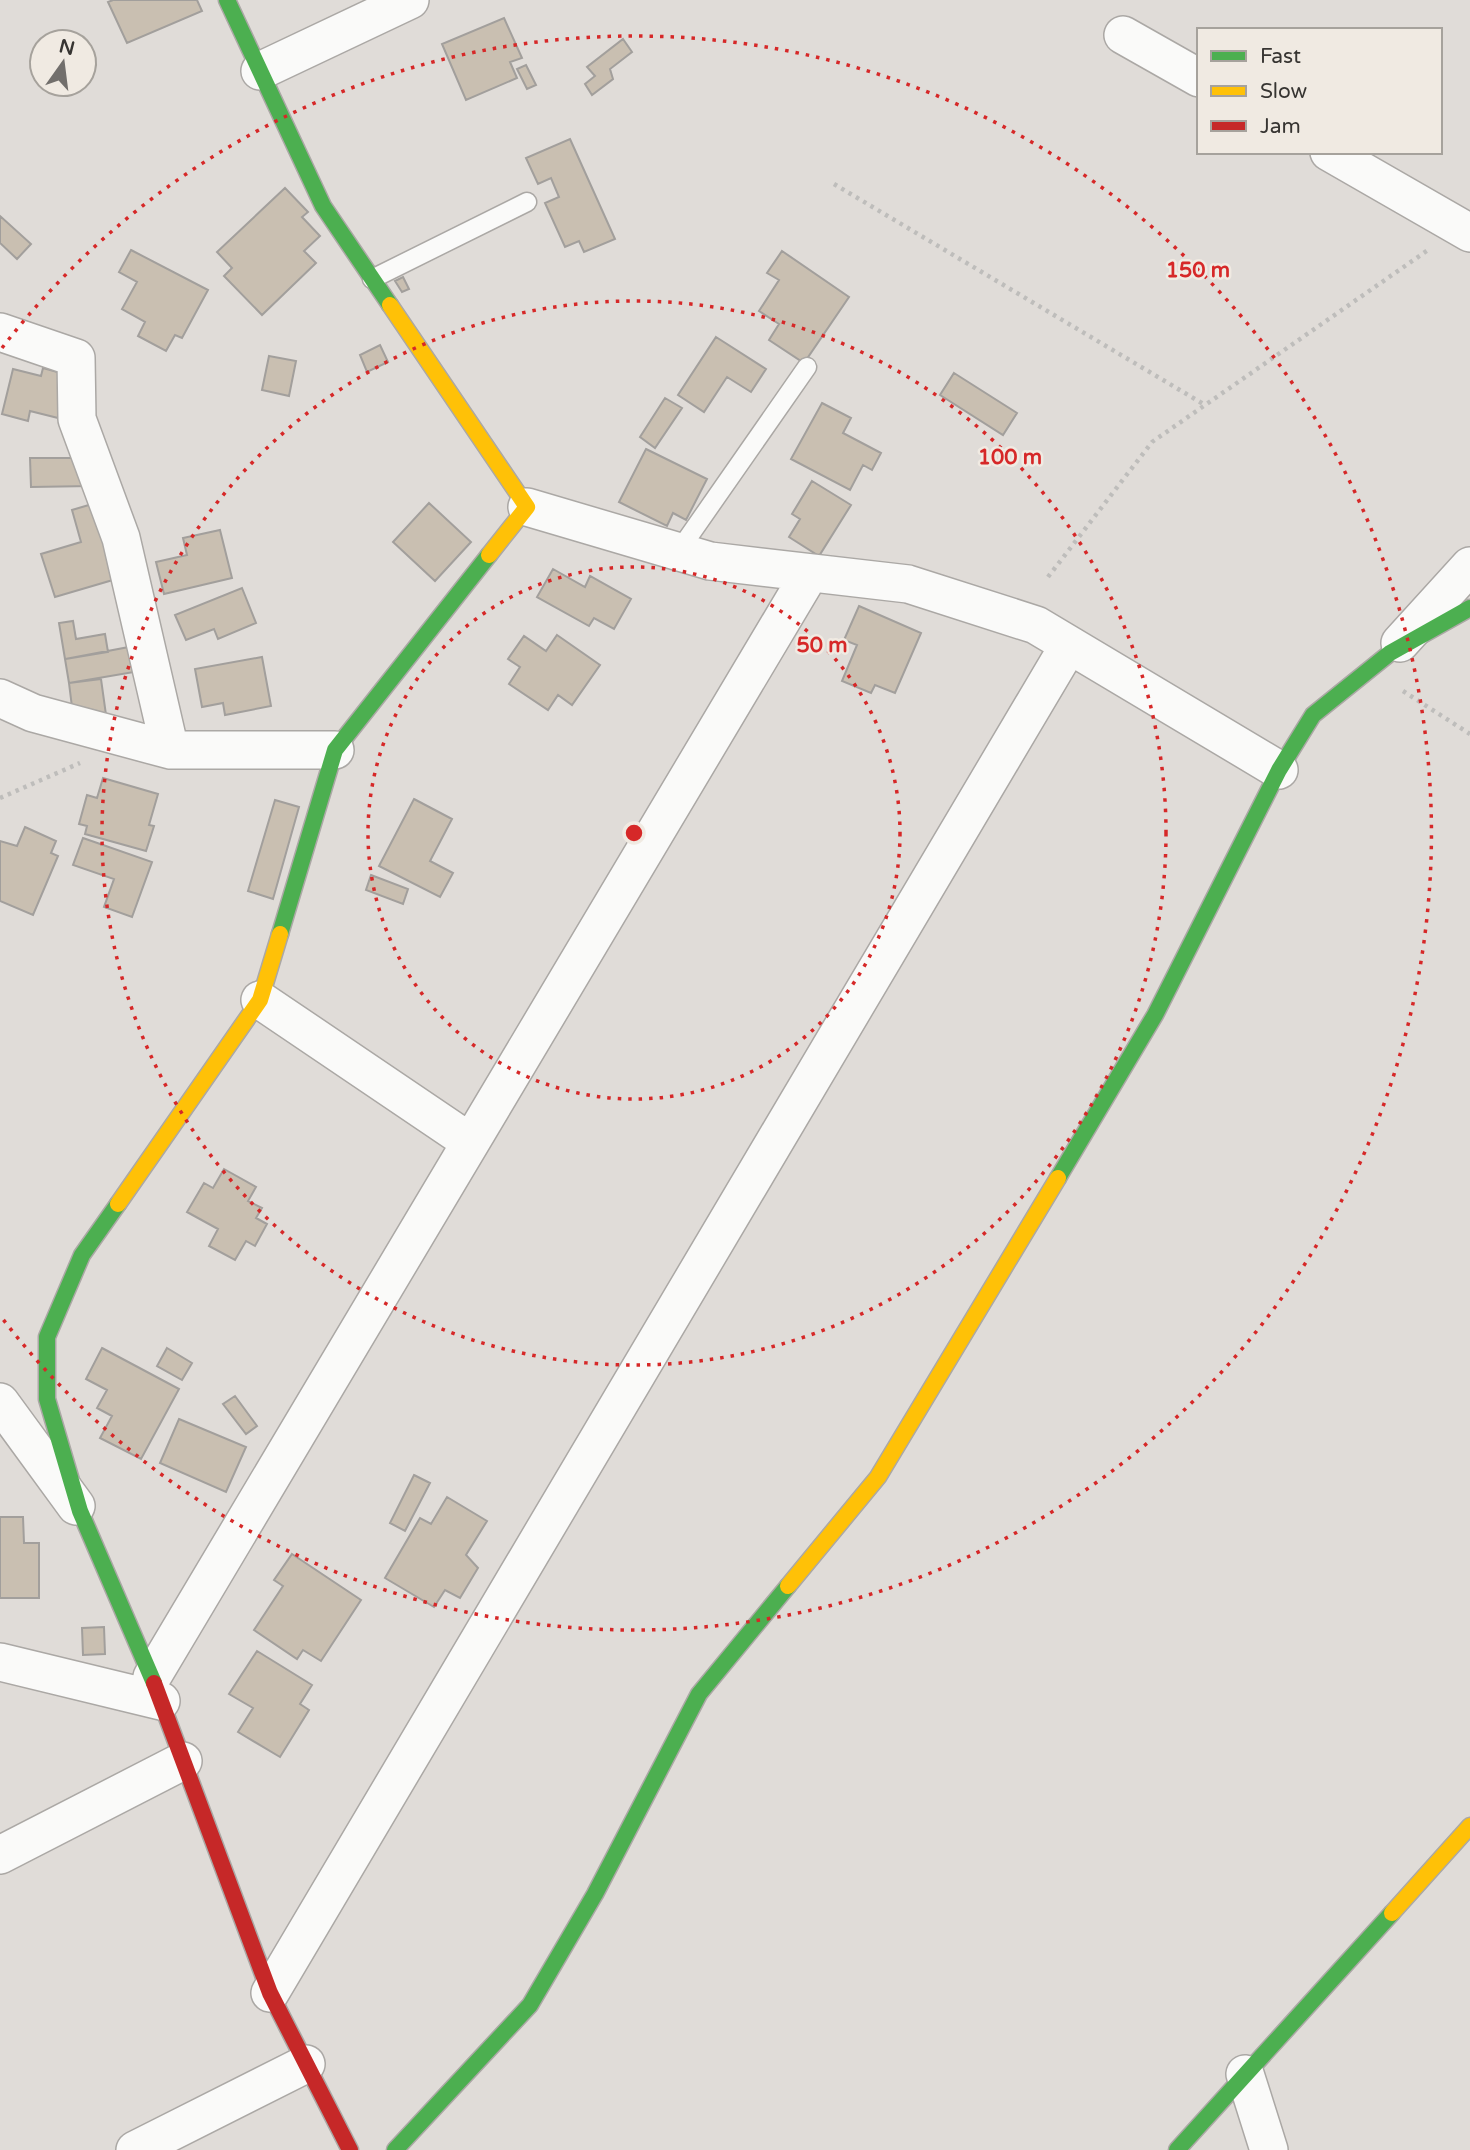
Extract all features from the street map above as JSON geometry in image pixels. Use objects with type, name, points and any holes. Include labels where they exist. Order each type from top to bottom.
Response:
[{"type":"main road","points":[[227,0],[323,206],[527,506],[335,750],[260,1000],[82,1255],[47,1337],[47,1399],[80,1511],[156,1689],[270,1993],[350,2150]]},
{"type":"main road","points":[[395,2150],[530,2005],[595,1894],[699,1694],[878,1477],[1156,1015],[1279,770],[1313,715],[1380,661],[1470,608]]},
{"type":"main road","points":[[1177,2150],[1470,1826]]},
{"type":"street","points":[[260,71],[410,0]]},
{"type":"street","points":[[1123,35],[1197,77]]},
{"type":"street","points":[[1332,154],[1465,230]]},
{"type":"street","points":[[0,332],[76,358],[77,419],[121,538],[170,750]]},
{"type":"street","points":[[527,506],[710,561],[908,584],[1036,625],[1279,770]]},
{"type":"street","points":[[1380,661],[1470,566]]},
{"type":"street","points":[[0,1662],[156,1689],[470,1142],[810,573]]},
{"type":"street","points":[[270,1993],[1069,645]]},
{"type":"street","points":[[0,698],[33,713],[170,750],[335,750]]},
{"type":"street","points":[[260,1000],[470,1142]]},
{"type":"street","points":[[0,1402],[80,1511]]},
{"type":"street","points":[[0,1855],[183,1761]]},
{"type":"street","points":[[135,2150],[306,2064]]},
{"type":"street","points":[[1245,2074],[1269,2150]]},
{"type":"lane","points":[[372,279],[527,202]]},
{"type":"lane","points":[[678,552],[807,367]]},
{"type":"path","points":[[834,184],[1205,405]]},
{"type":"path","points":[[1048,577],[1152,442],[1465,230]]},
{"type":"path","points":[[1380,661],[1470,734]]},
{"type":"path","points":[[0,798],[80,763],[107,733]]},
{"type":"building","points":[[197,0],[202,11],[127,43],[108,2]]},
{"type":"building","points":[[504,18],[522,58],[510,62],[517,78],[466,100],[442,44]]},
{"type":"building","points":[[623,39],[632,52],[610,69],[613,79],[592,95],[585,84],[595,76],[587,67]]},
{"type":"building","points":[[526,65],[536,85],[527,89],[517,69]]},
{"type":"building","points":[[570,139],[615,239],[584,252],[579,241],[565,247],[545,203],[559,197],[551,178],[538,184],[526,158]]},
{"type":"building","points":[[285,188],[308,212],[302,217],[320,236],[304,251],[316,263],[262,315],[224,276],[232,268],[217,252]]},
{"type":"building","points":[[0,216],[31,244],[17,259],[0,243]]},
{"type":"building","points":[[131,250],[208,290],[182,338],[175,335],[166,351],[138,336],[145,322],[122,309],[137,282],[119,272]]},
{"type":"building","points":[[782,251],[849,297],[804,363],[769,340],[779,324],[759,311],[779,280],[767,273]]},
{"type":"building","points":[[403,277],[409,289],[402,292],[395,281]]},
{"type":"building","points":[[716,337],[766,369],[751,392],[727,377],[704,412],[678,395]]},
{"type":"building","points":[[380,345],[388,362],[367,372],[360,355]]},
{"type":"building","points":[[269,356],[296,361],[289,396],[262,390]]},
{"type":"building","points":[[43,368],[68,375],[58,418],[30,411],[28,421],[2,414],[13,369],[41,376]]},
{"type":"building","points":[[954,373],[1017,413],[1003,435],[940,395]]},
{"type":"building","points":[[665,398],[682,408],[655,448],[640,437]]},
{"type":"building","points":[[822,403],[851,418],[843,433],[881,453],[872,470],[863,465],[850,490],[791,459]]},
{"type":"building","points":[[646,449],[707,479],[686,520],[673,513],[667,526],[619,502]]},
{"type":"building","points":[[30,458],[90,458],[91,486],[31,487]]},
{"type":"building","points":[[812,481],[851,505],[819,556],[789,537],[800,519],[792,514]]},
{"type":"building","points":[[99,502],[123,577],[55,597],[41,554],[81,542],[72,510]]},
{"type":"building","points":[[429,503],[471,542],[435,581],[393,542]]},
{"type":"building","points":[[220,530],[232,578],[164,594],[156,562],[187,555],[183,538]]},
{"type":"building","points":[[553,569],[585,587],[590,576],[631,599],[614,629],[594,618],[589,626],[537,597]]},
{"type":"building","points":[[242,588],[256,623],[218,639],[214,629],[186,640],[175,615]]},
{"type":"building","points":[[859,606],[921,633],[895,693],[875,685],[871,693],[842,681],[857,645],[844,640]]},
{"type":"building","points":[[73,621],[76,639],[105,634],[108,652],[65,659],[59,623]]},
{"type":"building","points":[[557,635],[600,665],[572,705],[558,695],[548,710],[509,684],[520,667],[508,659],[524,636],[546,651]]},
{"type":"building","points":[[129,647],[134,672],[69,683],[65,659]]},
{"type":"building","points":[[262,657],[271,706],[225,715],[223,703],[202,707],[195,669]]},
{"type":"building","points":[[101,679],[107,722],[73,715],[69,683]]},
{"type":"building","points":[[103,778],[158,794],[149,825],[154,826],[146,851],[85,834],[87,826],[79,824],[87,795],[97,798]]},
{"type":"building","points":[[414,799],[452,819],[430,861],[453,873],[440,897],[379,866]]},
{"type":"building","points":[[275,800],[299,807],[273,899],[248,891]]},
{"type":"building","points":[[25,827],[56,841],[51,853],[58,856],[33,915],[0,901],[0,841],[17,846]]},
{"type":"building","points":[[83,838],[152,862],[132,917],[104,907],[114,879],[73,865]]},
{"type":"building","points":[[371,875],[408,889],[403,904],[366,890]]},
{"type":"building","points":[[224,1169],[256,1187],[248,1201],[262,1208],[256,1218],[267,1224],[255,1246],[246,1241],[235,1260],[209,1246],[218,1229],[187,1212],[204,1183],[213,1188]]},
{"type":"building","points":[[102,1348],[179,1389],[141,1459],[100,1438],[112,1416],[97,1408],[107,1390],[86,1379]]},
{"type":"building","points":[[167,1348],[192,1363],[182,1380],[157,1366]]},
{"type":"building","points":[[235,1396],[257,1426],[246,1434],[223,1404]]},
{"type":"building","points":[[179,1419],[246,1447],[226,1492],[160,1463]]},
{"type":"building","points":[[414,1475],[430,1483],[405,1531],[390,1523]]},
{"type":"building","points":[[447,1497],[487,1521],[466,1555],[478,1568],[460,1598],[445,1590],[434,1607],[385,1578],[420,1518],[431,1524]]},
{"type":"building","points":[[0,1517],[23,1517],[24,1543],[39,1543],[39,1598],[0,1598]]},
{"type":"building","points":[[292,1554],[361,1600],[321,1661],[303,1650],[297,1659],[254,1630],[283,1586],[274,1580]]},
{"type":"building","points":[[104,1627],[105,1654],[83,1655],[82,1628]]},
{"type":"building","points":[[257,1651],[312,1685],[300,1704],[309,1710],[280,1757],[238,1732],[253,1708],[229,1694]]},
{"type":"traffic: fast","points":[[227,0],[323,206],[390,305]]},
{"type":"traffic: fast","points":[[280,934],[335,750],[489,555]]},
{"type":"traffic: fast","points":[[1058,1178],[1155,1015],[1279,770],[1313,715],[1390,653],[1470,608]]},
{"type":"traffic: fast","points":[[118,1204],[82,1255],[47,1337],[47,1399],[80,1511],[154,1683]]},
{"type":"traffic: fast","points":[[395,2150],[530,2005],[595,1894],[699,1694],[788,1586]]},
{"type":"traffic: fast","points":[[1177,2150],[1392,1913]]},
{"type":"traffic: slow","points":[[390,305],[527,507],[489,555]]},
{"type":"traffic: slow","points":[[118,1204],[260,1000],[280,934]]},
{"type":"traffic: slow","points":[[788,1586],[878,1477],[1058,1178]]},
{"type":"traffic: slow","points":[[1392,1913],[1470,1826]]},
{"type":"traffic: jam","points":[[154,1683],[270,1993],[350,2150]]}]
